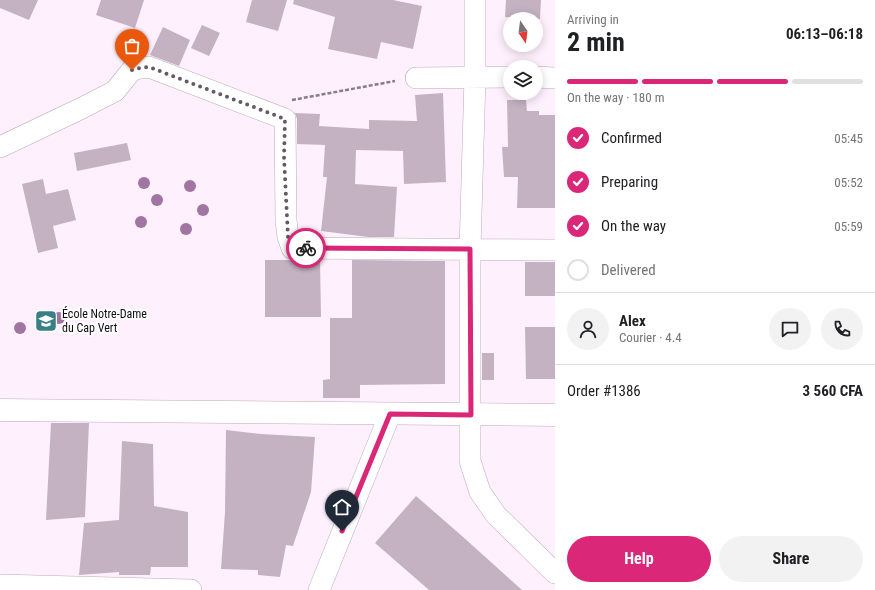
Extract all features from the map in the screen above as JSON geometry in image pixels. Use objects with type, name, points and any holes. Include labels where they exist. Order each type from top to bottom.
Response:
[{"type":"street","points":[[475,0],[475,77],[470,249],[470,460],[480,492],[496,516],[555,573]]},
{"type":"street","points":[[0,147],[115,91],[132,70],[149,67],[285,119],[286,220],[288,237],[292,248],[555,250]]},
{"type":"street","points":[[416,78],[503,77]]},
{"type":"street","points":[[543,78],[555,78]]},
{"type":"street","points":[[0,410],[555,415]]},
{"type":"street","points":[[318,590],[390,414]]},
{"type":"street","points":[[0,585],[191,590]]},
{"type":"path","points":[[285,119],[292,100],[416,78]]},
{"type":"building","points":[[0,0],[38,0],[29,20],[0,8]]},
{"type":"building","points":[[101,0],[144,0],[135,28],[96,15]]},
{"type":"building","points":[[252,0],[287,0],[278,31],[246,22]]},
{"type":"building","points":[[294,0],[393,0],[422,6],[413,49],[381,42],[377,59],[328,49],[335,17],[293,4]]},
{"type":"building","points":[[506,0],[541,0],[540,12],[505,12]]},
{"type":"building","points":[[202,25],[220,33],[209,56],[191,48]]},
{"type":"building","points":[[163,27],[190,40],[179,66],[150,55]]},
{"type":"building","points":[[443,93],[446,182],[404,184],[403,151],[356,150],[355,184],[397,187],[394,237],[368,237],[321,231],[327,177],[323,177],[325,145],[297,144],[297,119],[295,113],[320,114],[319,126],[369,129],[369,120],[417,121],[415,95]]},
{"type":"building","points":[[507,100],[526,100],[527,111],[539,111],[539,115],[555,115],[555,208],[517,208],[518,177],[504,177],[502,147],[508,147]]},
{"type":"building","points":[[127,143],[131,160],[77,171],[74,153]]},
{"type":"building","points":[[43,179],[46,194],[68,189],[76,220],[53,226],[58,248],[38,253],[22,184]]},
{"type":"building","points":[[265,260],[320,260],[321,317],[265,317]]},
{"type":"building","points":[[352,260],[445,261],[445,384],[360,385],[360,398],[323,398],[323,380],[330,379],[330,318],[352,318]]},
{"type":"building","points":[[525,262],[555,262],[555,296],[525,296]]},
{"type":"building","points":[[525,327],[555,327],[555,379],[526,379]]},
{"type":"building","points":[[482,353],[494,353],[494,380],[482,380]]},
{"type":"building","points":[[51,423],[89,423],[85,517],[46,520]]},
{"type":"building","points":[[226,430],[261,434],[315,437],[311,492],[293,546],[286,545],[280,577],[258,575],[258,570],[221,569],[225,512]]},
{"type":"building","points":[[122,441],[153,444],[154,506],[188,512],[188,567],[151,567],[150,575],[119,575],[119,572],[79,575],[84,523],[119,520]]},
{"type":"building","points":[[416,496],[522,590],[429,590],[375,543]]},
{"type":"way so far","points":[[132,70],[149,67],[285,119],[284,157],[288,237],[292,248],[306,248]]},
{"type":"place","name":"École Notre-Dame du Cap Vert","points":[[46,321]]},
{"type":"route","points":[[306,248],[470,249],[471,415],[390,414],[342,531]]}]
